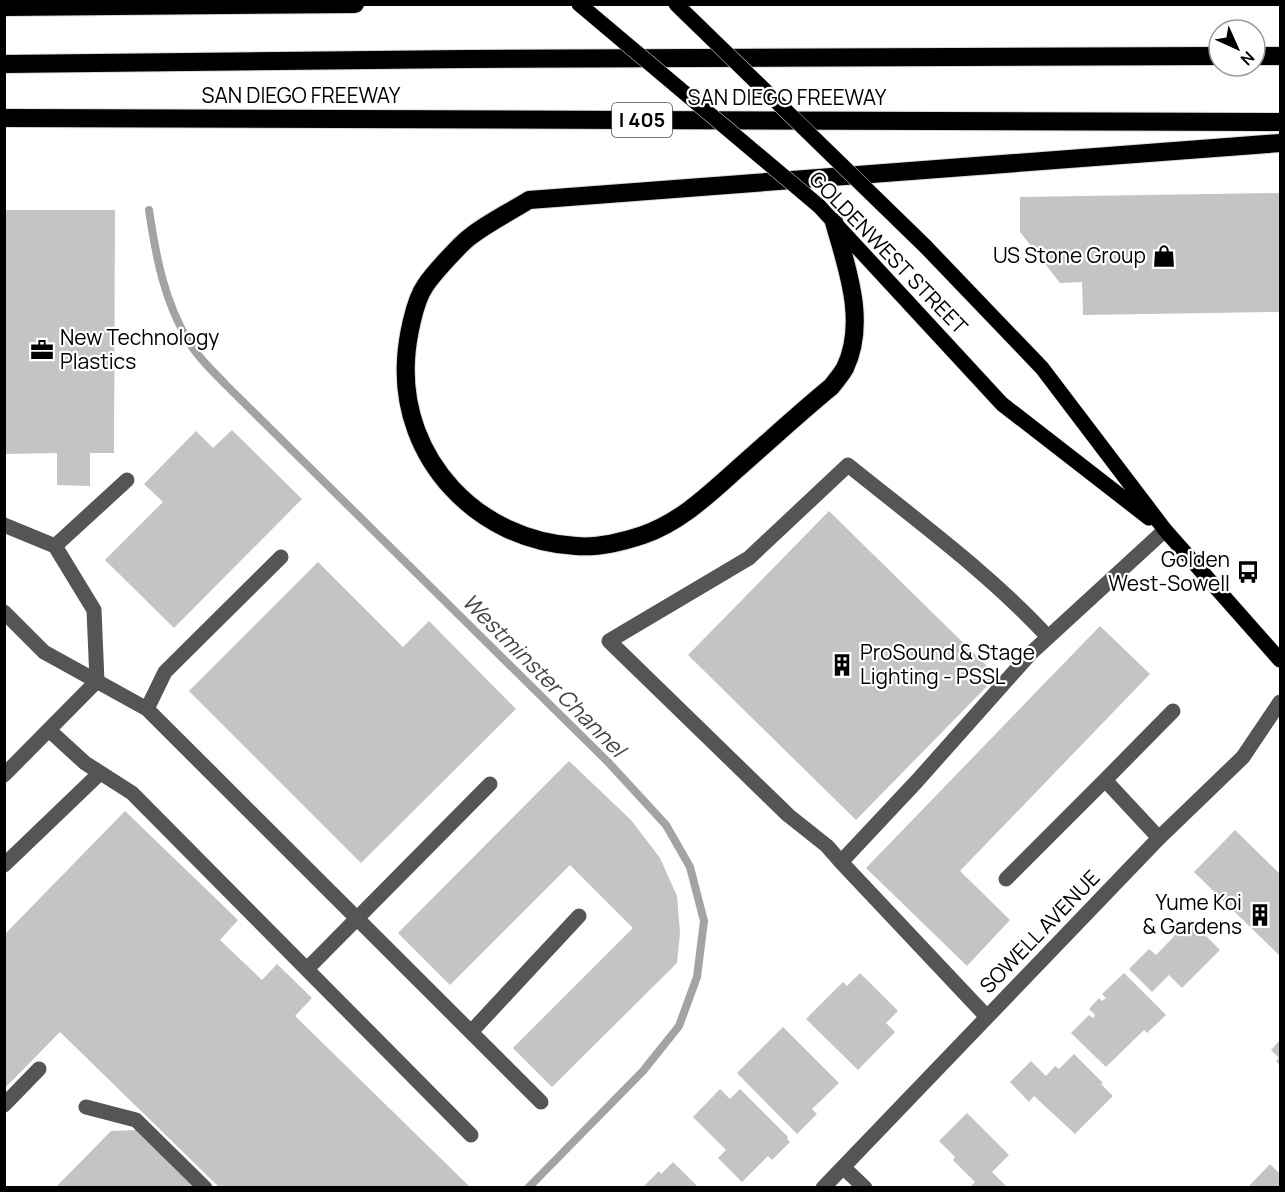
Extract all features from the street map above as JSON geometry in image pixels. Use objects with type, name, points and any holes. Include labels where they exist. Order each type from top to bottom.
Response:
[{"type":"highway","points":[[21,6],[355,4]]},
{"type":"highway","points":[[4,64],[765,57],[1207,56]]},
{"type":"highway","name":"SAN DIEGO FREEWAY","points":[[4,118],[1281,122]]},
{"type":"highway","points":[[834,222],[852,285],[854,328],[844,368],[831,387],[699,503],[675,521],[615,543],[577,547],[538,541],[507,530],[480,515],[435,468],[414,428],[404,382],[407,335],[424,287],[470,237],[529,200],[1281,143]]},
{"type":"main road","name":"GOLDENWEST STREET","points":[[579,4],[819,206],[1002,404],[1165,530]]},
{"type":"main road","name":"GOLDENWEST STREET","points":[[676,4],[925,246],[1042,368],[1165,530],[1281,660]]},
{"type":"street","points":[[987,1017],[827,846],[788,815],[609,641],[749,558],[848,465],[975,568],[1023,610],[1048,637]]},
{"type":"street","points":[[55,546],[127,480]]},
{"type":"street","points":[[4,525],[55,546],[94,610],[98,681],[4,775]]},
{"type":"street","points":[[841,862],[1048,637],[1165,530]]},
{"type":"street","points":[[147,709],[165,672],[281,557]]},
{"type":"street","points":[[4,612],[44,652],[147,709],[541,1102]]},
{"type":"street","name":"SOWELL AVENUE","points":[[823,1188],[1159,838],[1243,757],[1281,702]]},
{"type":"street","points":[[1006,879],[1173,711]]},
{"type":"street","points":[[49,730],[85,763],[132,793],[471,1135]]},
{"type":"street","points":[[4,865],[100,772]]},
{"type":"street","points":[[1105,780],[1159,838]]},
{"type":"street","points":[[307,969],[490,784]]},
{"type":"street","points":[[471,1032],[579,916]]},
{"type":"street","points":[[4,1105],[39,1070]]},
{"type":"street","points":[[86,1107],[136,1120],[205,1188]]},
{"type":"street","points":[[843,1167],[865,1188]]},
{"type":"building","points":[[1280,193],[1280,312],[1083,315],[1082,282],[1060,283],[1020,232],[1020,197]]},
{"type":"building","points":[[4,210],[115,210],[114,453],[90,453],[90,486],[57,485],[57,453],[4,454]]},
{"type":"building","points":[[232,430],[302,499],[174,628],[105,560],[163,502],[144,484],[196,431],[213,448]]},
{"type":"building","name":"ProSound & Stage Lighting - PSSL","points":[[829,511],[997,676],[856,820],[688,655]]},
{"type":"building","points":[[318,562],[403,647],[429,621],[516,709],[361,863],[189,691]]},
{"type":"building","points":[[1100,626],[1150,674],[960,871],[1010,920],[967,966],[866,868]]},
{"type":"building","points":[[569,761],[631,820],[660,858],[677,896],[680,933],[677,963],[552,1087],[513,1048],[633,928],[570,865],[450,985],[398,933]]},
{"type":"building","points":[[125,811],[238,920],[220,940],[262,980],[277,964],[312,998],[295,1016],[471,1188],[220,1188],[60,1032],[4,1089],[4,935]]},
{"type":"building","name":"Yume Koi & Gardens","points":[[1235,830],[1280,874],[1280,956],[1194,872]]},
{"type":"building","points":[[1190,920],[1220,950],[1182,988],[1169,975],[1152,992],[1129,969],[1149,949],[1156,955]]},
{"type":"building","points":[[860,973],[898,1011],[886,1023],[895,1032],[858,1070],[806,1019],[843,982],[847,986]]},
{"type":"building","points":[[1124,973],[1166,1015],[1147,1033],[1144,1030],[1106,1067],[1071,1033],[1089,1015],[1093,1018],[1095,1015],[1089,1009],[1099,998],[1102,1001],[1106,998],[1102,994]]},
{"type":"building","points":[[783,1027],[839,1083],[812,1109],[817,1114],[797,1134],[737,1073]]},
{"type":"building","points":[[1280,1040],[1280,1066],[1276,1061],[1279,1058],[1271,1050]]},
{"type":"building","points":[[1074,1054],[1113,1096],[1075,1134],[1034,1096],[1029,1102],[1010,1082],[1031,1061],[1046,1076],[1055,1066],[1059,1069]]},
{"type":"building","points":[[720,1089],[730,1099],[740,1089],[788,1137],[790,1142],[772,1160],[768,1156],[742,1182],[718,1158],[726,1150],[693,1117]]},
{"type":"building","points":[[967,1113],[1009,1155],[992,1172],[1008,1188],[969,1188],[975,1182],[953,1160],[955,1157],[939,1141]]},
{"type":"building","points":[[136,1130],[194,1188],[55,1188],[111,1131]]},
{"type":"building","points":[[673,1162],[699,1188],[642,1188],[659,1171],[661,1174]]},
{"type":"building","points":[[1270,1164],[1280,1174],[1280,1188],[1247,1188]]},
{"type":"waterway","name":"Westminster Channel","points":[[149,210],[158,262],[167,295],[180,326],[201,359],[608,762],[666,825],[690,867],[704,921],[697,977],[679,1026],[643,1071],[528,1188]]},
{"type":"place","name":"US Stone Group","points":[[1164,256]]},
{"type":"place","name":"New Technology Plastics","points":[[42,350]]},
{"type":"place","name":"Golden West-Sowell","points":[[1248,572]]},
{"type":"place","name":"ProSound & Stage Lighting - PSSL","points":[[842,665]]},
{"type":"place","name":"Yume Koi & Gardens","points":[[1260,915]]}]
